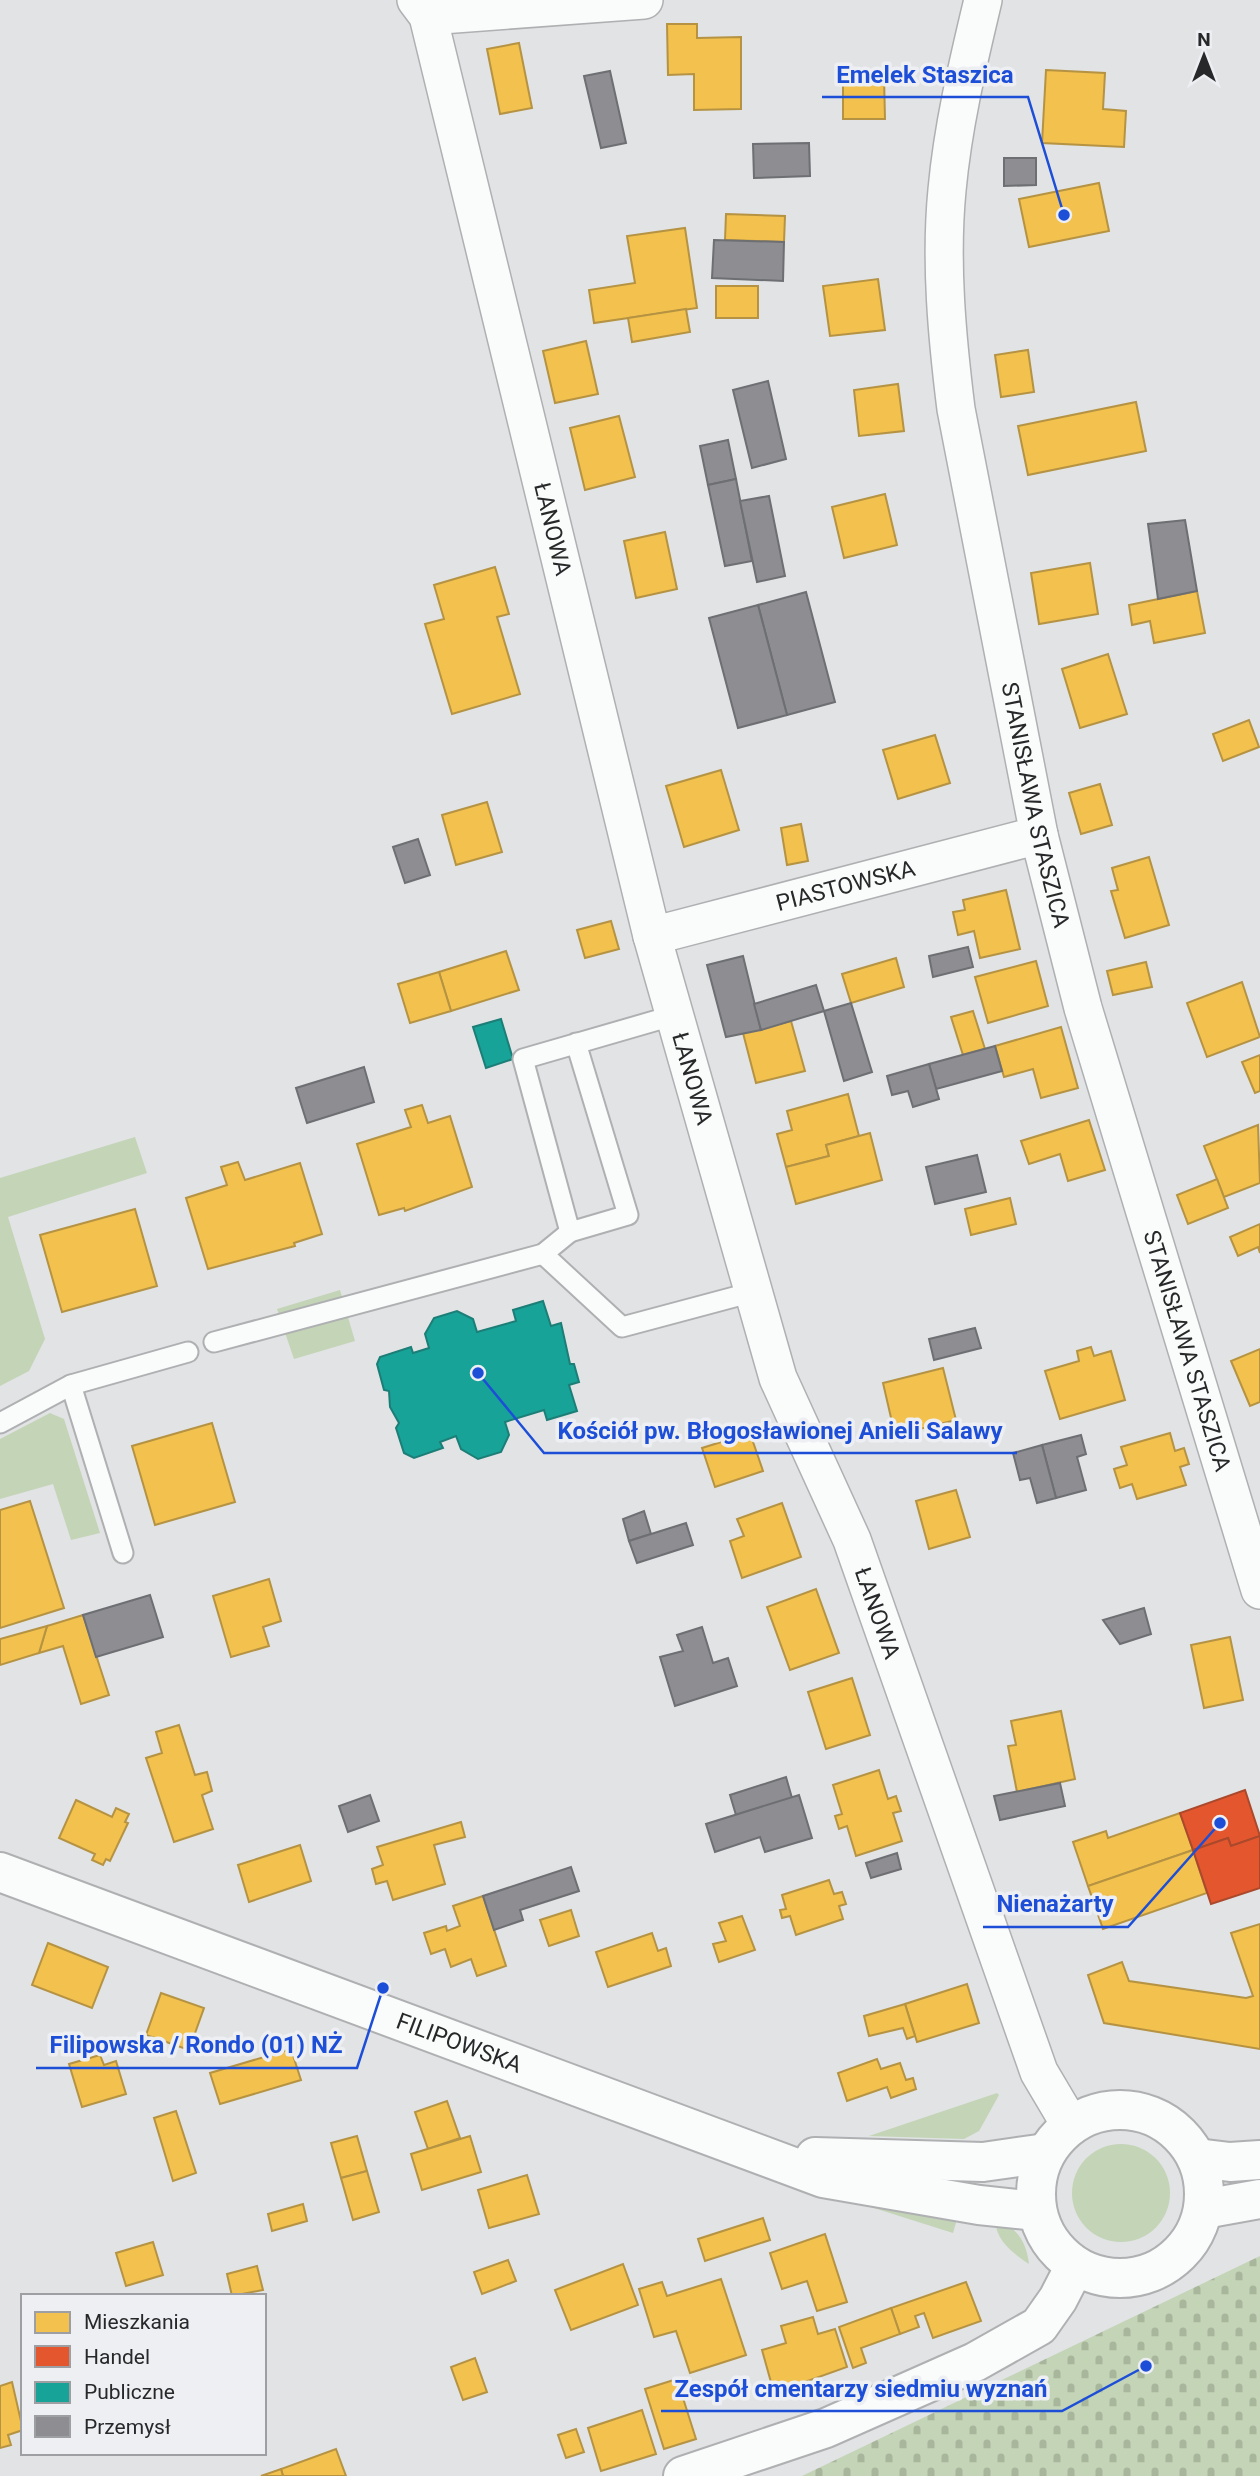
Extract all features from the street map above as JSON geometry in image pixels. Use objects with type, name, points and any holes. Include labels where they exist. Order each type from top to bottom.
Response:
[{"type":"street","points":[[422,8],[644,0]]},
{"type":"street","name":"STANISŁAWA STASZICA","points":[[984,0],[960,93],[947,191],[948,339],[956,409],[1039,835],[1083,1009],[1260,1590]]},
{"type":"street","name":"ŁANOWA","points":[[422,8],[652,936],[778,1378],[852,1540],[1039,2072],[1058,2139]]},
{"type":"street","name":"PIASTOWSKA","points":[[652,936],[1039,835]]},
{"type":"street","name":"FILIPOWSKA","points":[[0,1872],[823,2178],[979,2205],[1037,2211]]},
{"type":"street","points":[[1117,2110],[1142,2113],[1164,2122],[1183,2138],[1197,2158],[1203,2175],[1204,2209],[1194,2235],[1178,2256],[1155,2272],[1128,2279],[1101,2276],[1075,2266],[1058,2251],[1045,2232],[1037,2211],[1037,2181],[1058,2139],[1093,2114],[1117,2110]]},
{"type":"street","name":"FILIPOWSKA","points":[[760,2155],[983,2162],[1058,2139]]},
{"type":"street","points":[[1197,2158],[1230,2162],[1260,2160]]},
{"type":"street","points":[[1204,2209],[1260,2199]]},
{"type":"street","points":[[683,2476],[826,2428],[975,2362],[1039,2326],[1058,2299],[1075,2266]]},
{"type":"lane","points":[[570,1232],[523,1059],[675,1015]]},
{"type":"lane","points":[[214,1342],[543,1254],[570,1232],[628,1215],[576,1043]]},
{"type":"lane","points":[[543,1254],[622,1327],[753,1292]]},
{"type":"lane","points":[[0,1423],[71,1385],[188,1352]]},
{"type":"lane","points":[[71,1385],[123,1553]]},
{"type":"green space","points":[[135,1137],[147,1173],[8,1217],[45,1339],[29,1371],[0,1386],[0,1178]]},
{"type":"green space","points":[[340,1290],[355,1341],[294,1359],[277,1309]]},
{"type":"green space","points":[[50,1413],[64,1419],[100,1533],[71,1540],[53,1484],[0,1499],[0,1439]]},
{"type":"green space","points":[[997,2093],[999,2095],[979,2131],[964,2139],[869,2136]]},
{"type":"green space","points":[[1121,2144],[1140,2147],[1156,2158],[1167,2174],[1170,2193],[1167,2212],[1156,2228],[1140,2239],[1121,2242],[1102,2239],[1086,2228],[1075,2212],[1072,2193],[1075,2174],[1086,2158],[1102,2147]]},
{"type":"green space","points":[[833,2195],[959,2212],[953,2233]]},
{"type":"green space","points":[[996,2218],[1010,2226],[1019,2236],[1026,2248],[1029,2264],[1011,2251],[1001,2239]]},
{"type":"green space","points":[[1260,2256],[1260,2476],[802,2476]]},
{"type":"building: Mieszkania","points":[[667,24],[697,24],[697,38],[741,37],[741,109],[694,110],[694,74],[668,75]]},
{"type":"building: Mieszkania","points":[[519,43],[532,108],[500,114],[487,49]]},
{"type":"building: Mieszkania","points":[[1046,70],[1105,73],[1103,109],[1126,111],[1124,147],[1042,143]]},
{"type":"building: Mieszkania","points":[[843,77],[884,77],[885,119],[843,119]]},
{"type":"building: Mieszkania","points":[[1099,183],[1109,231],[1029,247],[1019,199]]},
{"type":"building: Mieszkania","points":[[726,214],[785,216],[784,242],[725,240]]},
{"type":"building: Mieszkania","points":[[685,228],[697,308],[594,323],[589,290],[635,283],[627,236]]},
{"type":"building: Mieszkania","points":[[878,279],[885,330],[830,336],[823,286]]},
{"type":"building: Mieszkania","points":[[716,286],[758,286],[758,318],[716,318]]},
{"type":"building: Mieszkania","points":[[686,309],[690,332],[632,342],[628,318]]},
{"type":"building: Mieszkania","points":[[586,341],[598,394],[555,403],[543,351]]},
{"type":"building: Mieszkania","points":[[1028,350],[1034,392],[1001,397],[995,355]]},
{"type":"building: Mieszkania","points":[[898,384],[904,431],[859,436],[854,390]]},
{"type":"building: Mieszkania","points":[[1136,402],[1146,451],[1028,475],[1018,426]]},
{"type":"building: Mieszkania","points":[[619,416],[635,477],[585,490],[570,428]]},
{"type":"building: Mieszkania","points":[[885,494],[897,545],[844,558],[832,507]]},
{"type":"building: Mieszkania","points":[[665,532],[677,589],[636,598],[624,541]]},
{"type":"building: Mieszkania","points":[[1090,563],[1098,614],[1039,624],[1031,573]]},
{"type":"building: Mieszkania","points":[[495,567],[509,614],[497,617],[520,694],[452,714],[425,624],[444,619],[434,585]]},
{"type":"building: Mieszkania","points":[[1197,591],[1205,633],[1154,643],[1150,621],[1132,625],[1129,605]]},
{"type":"building: Mieszkania","points":[[1108,654],[1127,714],[1080,728],[1062,669]]},
{"type":"building: Mieszkania","points":[[1249,720],[1259,747],[1223,761],[1213,734]]},
{"type":"building: Mieszkania","points":[[935,735],[950,783],[898,799],[883,750]]},
{"type":"building: Mieszkania","points":[[721,770],[739,830],[684,847],[666,786]]},
{"type":"building: Mieszkania","points":[[1100,784],[1112,825],[1081,834],[1069,793]]},
{"type":"building: Mieszkania","points":[[487,802],[502,852],[456,865],[442,815]]},
{"type":"building: Mieszkania","points":[[801,824],[808,861],[787,865],[781,828]]},
{"type":"building: Mieszkania","points":[[1149,857],[1169,925],[1125,938],[1111,891],[1118,890],[1112,868]]},
{"type":"building: Mieszkania","points":[[1006,890],[1020,949],[980,958],[974,931],[958,935],[953,912],[965,910],[963,900]]},
{"type":"building: Mieszkania","points":[[611,921],[619,949],[585,958],[577,930]]},
{"type":"building: Mieszkania","points":[[506,951],[519,990],[451,1011],[439,972]]},
{"type":"building: Mieszkania","points":[[896,958],[904,987],[851,1003],[842,974]]},
{"type":"building: Mieszkania","points":[[1036,961],[1048,1006],[988,1023],[975,977]]},
{"type":"building: Mieszkania","points":[[1146,962],[1152,987],[1113,995],[1107,971]]},
{"type":"building: Mieszkania","points":[[439,972],[451,1011],[410,1023],[398,984]]},
{"type":"building: Mieszkania","points":[[1242,982],[1260,1037],[1207,1057],[1187,1003]]},
{"type":"building: Mieszkania","points":[[973,1011],[985,1049],[963,1055],[951,1017]]},
{"type":"building: Mieszkania","points":[[791,1021],[805,1071],[756,1083],[743,1033]]},
{"type":"building: Mieszkania","points":[[1061,1027],[1078,1088],[1041,1098],[1033,1069],[1004,1077],[995,1046]]},
{"type":"building: Mieszkania","points":[[1260,1055],[1260,1091],[1255,1093],[1242,1062]]},
{"type":"building: Mieszkania","points":[[848,1094],[859,1136],[826,1145],[829,1156],[786,1167],[777,1134],[792,1130],[787,1111]]},
{"type":"building: Mieszkania","points":[[422,1105],[428,1123],[450,1116],[472,1187],[405,1211],[404,1208],[379,1215],[357,1144],[411,1127],[405,1110]]},
{"type":"building: Mieszkania","points":[[1089,1120],[1105,1170],[1068,1181],[1060,1154],[1029,1164],[1021,1141]]},
{"type":"building: Mieszkania","points":[[1258,1125],[1260,1183],[1224,1197],[1204,1146]]},
{"type":"building: Mieszkania","points":[[870,1133],[882,1180],[796,1204],[786,1167],[829,1156],[826,1145]]},
{"type":"building: Mieszkania","points":[[238,1162],[245,1180],[300,1163],[322,1234],[294,1243],[295,1246],[208,1269],[186,1198],[227,1185],[221,1167]]},
{"type":"building: Mieszkania","points":[[1217,1179],[1228,1208],[1188,1224],[1177,1195]]},
{"type":"building: Mieszkania","points":[[1010,1198],[1016,1224],[971,1235],[965,1209]]},
{"type":"building: Mieszkania","points":[[135,1209],[157,1286],[62,1312],[40,1235]]},
{"type":"building: Mieszkania","points":[[1260,1224],[1260,1253],[1258,1247],[1238,1256],[1230,1237]]},
{"type":"building: Mieszkania","points":[[1091,1347],[1094,1356],[1111,1351],[1125,1400],[1060,1419],[1045,1371],[1079,1361],[1077,1351]]},
{"type":"building: Mieszkania","points":[[1260,1349],[1260,1402],[1250,1406],[1231,1361]]},
{"type":"building: Mieszkania","points":[[943,1368],[956,1420],[895,1435],[883,1383]]},
{"type":"building: Mieszkania","points":[[212,1423],[235,1502],[155,1525],[132,1446]]},
{"type":"building: Mieszkania","points":[[750,1433],[763,1471],[715,1487],[702,1448]]},
{"type":"building: Mieszkania","points":[[1170,1433],[1175,1451],[1184,1448],[1189,1464],[1180,1467],[1186,1485],[1137,1499],[1132,1484],[1120,1488],[1114,1469],[1127,1465],[1121,1447]]},
{"type":"building: Mieszkania","points":[[956,1490],[970,1537],[929,1549],[916,1501]]},
{"type":"building: Mieszkania","points":[[30,1501],[64,1608],[0,1628],[0,1510]]},
{"type":"building: Mieszkania","points":[[782,1503],[801,1557],[742,1578],[730,1541],[744,1536],[737,1519]]},
{"type":"building: Mieszkania","points":[[269,1579],[281,1621],[263,1627],[269,1646],[231,1657],[213,1596]]},
{"type":"building: Mieszkania","points":[[816,1589],[839,1653],[790,1670],[767,1607]]},
{"type":"building: Mieszkania","points":[[83,1615],[109,1695],[81,1704],[63,1646],[39,1653],[47,1626]]},
{"type":"building: Mieszkania","points":[[47,1626],[39,1653],[0,1665],[0,1639]]},
{"type":"building: Mieszkania","points":[[1230,1637],[1243,1700],[1204,1708],[1191,1645]]},
{"type":"building: Mieszkania","points":[[852,1678],[870,1735],[826,1749],[808,1692]]},
{"type":"building: Mieszkania","points":[[1061,1711],[1075,1779],[1017,1792],[1008,1746],[1016,1745],[1011,1721]]},
{"type":"building: Mieszkania","points":[[179,1725],[195,1775],[207,1772],[212,1791],[202,1795],[213,1829],[174,1842],[146,1758],[162,1753],[156,1732]]},
{"type":"building: Mieszkania","points":[[879,1770],[888,1799],[896,1796],[901,1811],[893,1813],[902,1841],[856,1856],[847,1826],[839,1829],[835,1816],[842,1814],[833,1785]]},
{"type":"building: Mieszkania","points":[[76,1800],[112,1817],[116,1808],[129,1814],[125,1822],[128,1823],[110,1861],[106,1859],[103,1865],[92,1860],[95,1854],[59,1838]]},
{"type":"building: Mieszkania","points":[[1180,1813],[1193,1850],[1088,1886],[1073,1842],[1106,1831],[1108,1838]]},
{"type":"building: Mieszkania","points":[[461,1822],[465,1837],[434,1845],[445,1884],[393,1900],[387,1881],[376,1884],[372,1869],[383,1865],[377,1847]]},
{"type":"building: Mieszkania","points":[[300,1845],[311,1881],[249,1902],[238,1865]]},
{"type":"building: Mieszkania","points":[[1193,1850],[1207,1893],[1103,1929],[1088,1886]]},
{"type":"building: Mieszkania","points":[[829,1880],[834,1894],[842,1892],[846,1904],[839,1906],[843,1919],[796,1935],[790,1916],[782,1918],[780,1910],[786,1909],[782,1895]]},
{"type":"building: Mieszkania","points":[[483,1896],[506,1966],[477,1976],[471,1959],[451,1967],[445,1949],[431,1954],[424,1933],[446,1926],[447,1931],[460,1926],[453,1906]]},
{"type":"building: Mieszkania","points":[[571,1910],[579,1936],[549,1946],[540,1920]]},
{"type":"building: Mieszkania","points":[[742,1916],[755,1950],[719,1962],[713,1944],[726,1941],[719,1923]]},
{"type":"building: Mieszkania","points":[[1260,1924],[1260,2049],[1104,2023],[1088,1975],[1122,1962],[1129,1981],[1246,1998],[1253,1996],[1231,1933]]},
{"type":"building: Mieszkania","points":[[652,1933],[658,1951],[666,1948],[671,1966],[608,1987],[596,1952]]},
{"type":"building: Mieszkania","points":[[48,1943],[108,1967],[92,2008],[32,1985]]},
{"type":"building: Mieszkania","points":[[967,1984],[979,2023],[917,2042],[905,2004]]},
{"type":"building: Mieszkania","points":[[161,1993],[204,2008],[189,2050],[146,2035]]},
{"type":"building: Mieszkania","points":[[905,2004],[915,2036],[907,2039],[903,2028],[869,2036],[864,2016]]},
{"type":"building: Mieszkania","points":[[291,2049],[301,2080],[220,2104],[210,2073]]},
{"type":"building: Mieszkania","points":[[100,2055],[104,2065],[116,2061],[126,2094],[82,2107],[69,2064]]},
{"type":"building: Mieszkania","points":[[877,2059],[881,2069],[900,2063],[906,2080],[913,2078],[916,2089],[891,2098],[887,2087],[847,2101],[838,2073]]},
{"type":"building: Mieszkania","points":[[447,2101],[460,2138],[428,2149],[415,2112]]},
{"type":"building: Mieszkania","points":[[176,2111],[196,2173],[173,2181],[154,2118]]},
{"type":"building: Mieszkania","points":[[357,2136],[367,2171],[341,2178],[331,2143]]},
{"type":"building: Mieszkania","points":[[470,2136],[481,2172],[422,2190],[411,2154]]},
{"type":"building: Mieszkania","points":[[367,2171],[379,2212],[353,2220],[341,2178]]},
{"type":"building: Mieszkania","points":[[527,2175],[539,2214],[489,2228],[478,2190]]},
{"type":"building: Mieszkania","points":[[303,2204],[307,2221],[272,2231],[268,2214]]},
{"type":"building: Mieszkania","points":[[763,2218],[770,2240],[705,2261],[698,2239]]},
{"type":"building: Mieszkania","points":[[825,2234],[847,2302],[817,2311],[807,2281],[782,2289],[770,2253]]},
{"type":"building: Mieszkania","points":[[153,2242],[163,2275],[126,2286],[116,2253]]},
{"type":"building: Mieszkania","points":[[508,2260],[516,2281],[482,2294],[474,2272]]},
{"type":"building: Mieszkania","points":[[623,2264],[638,2305],[571,2330],[555,2290]]},
{"type":"building: Mieszkania","points":[[257,2266],[263,2290],[232,2294],[227,2274]]},
{"type":"building: Mieszkania","points":[[721,2279],[746,2355],[690,2373],[676,2331],[654,2337],[639,2289],[662,2282],[667,2296]]},
{"type":"building: Mieszkania","points":[[966,2282],[981,2321],[933,2338],[924,2313],[915,2316],[919,2327],[900,2334],[891,2308]]},
{"type":"building: Mieszkania","points":[[891,2308],[900,2334],[861,2348],[866,2363],[853,2368],[839,2327]]},
{"type":"building: Mieszkania","points":[[813,2317],[818,2334],[835,2329],[847,2367],[774,2393],[762,2350],[786,2343],[781,2326]]},
{"type":"building: Mieszkania","points":[[475,2358],[487,2392],[463,2400],[451,2367]]},
{"type":"building: Mieszkania","points":[[677,2379],[696,2439],[664,2449],[645,2389]]},
{"type":"building: Mieszkania","points":[[12,2382],[21,2431],[8,2435],[11,2445],[0,2448],[0,2386]]},
{"type":"building: Mieszkania","points":[[642,2410],[656,2454],[601,2471],[588,2428]]},
{"type":"building: Mieszkania","points":[[576,2429],[584,2452],[566,2458],[558,2435]]},
{"type":"building: Mieszkania","points":[[336,2449],[346,2476],[283,2476],[281,2469]]},
{"type":"building: Mieszkania","points":[[281,2469],[283,2476],[261,2476]]},
{"type":"building: Handel","points":[[1245,1790],[1260,1836],[1231,1846],[1228,1838],[1193,1850],[1180,1813]]},
{"type":"building: Handel","points":[[1260,1836],[1260,1888],[1211,1904],[1193,1850],[1228,1838],[1231,1846]]},
{"type":"building: Publiczne","points":[[501,1019],[513,1059],[486,1068],[473,1027]]},
{"type":"building: Publiczne","points":[[543,1301],[551,1326],[561,1323],[570,1364],[574,1364],[579,1382],[569,1385],[577,1411],[547,1420],[544,1410],[505,1422],[509,1435],[501,1452],[478,1459],[461,1449],[456,1436],[440,1442],[443,1448],[414,1458],[404,1453],[396,1428],[399,1423],[390,1407],[389,1391],[384,1390],[377,1364],[380,1357],[411,1347],[413,1353],[429,1348],[425,1334],[434,1318],[457,1311],[473,1319],[477,1332],[516,1321],[513,1310]]},
{"type":"building: Przemysł","points":[[610,71],[626,143],[601,148],[584,76]]},
{"type":"building: Przemysł","points":[[809,143],[810,176],[754,178],[753,144]]},
{"type":"building: Przemysł","points":[[1004,158],[1036,158],[1036,185],[1004,186]]},
{"type":"building: Przemysł","points":[[714,240],[784,242],[783,281],[712,278]]},
{"type":"building: Przemysł","points":[[768,381],[786,459],[752,468],[733,390]]},
{"type":"building: Przemysł","points":[[728,440],[736,479],[708,485],[700,446]]},
{"type":"building: Przemysł","points":[[736,479],[752,561],[725,566],[708,485]]},
{"type":"building: Przemysł","points":[[769,496],[785,576],[757,582],[740,501]]},
{"type":"building: Przemysł","points":[[1185,520],[1197,591],[1158,599],[1148,524]]},
{"type":"building: Przemysł","points":[[806,592],[835,702],[787,715],[758,605]]},
{"type":"building: Przemysł","points":[[758,605],[787,715],[738,728],[709,618]]},
{"type":"building: Przemysł","points":[[418,839],[430,875],[405,883],[393,847]]},
{"type":"building: Przemysł","points":[[968,947],[973,967],[933,977],[929,956]]},
{"type":"building: Przemysł","points":[[743,956],[761,1030],[726,1037],[707,965]]},
{"type":"building: Przemysł","points":[[816,985],[824,1011],[761,1030],[754,1004]]},
{"type":"building: Przemysł","points":[[851,1003],[872,1072],[844,1081],[824,1011]]},
{"type":"building: Przemysł","points":[[995,1046],[1002,1071],[936,1089],[929,1064]]},
{"type":"building: Przemysł","points":[[929,1064],[939,1099],[913,1107],[908,1091],[892,1095],[887,1076]]},
{"type":"building: Przemysł","points":[[364,1067],[374,1102],[307,1123],[296,1088]]},
{"type":"building: Przemysł","points":[[977,1155],[986,1192],[935,1204],[926,1167]]},
{"type":"building: Przemysł","points":[[975,1328],[981,1348],[934,1360],[929,1339]]},
{"type":"building: Przemysł","points":[[1081,1435],[1086,1454],[1077,1457],[1086,1490],[1056,1498],[1042,1445]]},
{"type":"building: Przemysł","points":[[1042,1445],[1056,1498],[1037,1503],[1030,1478],[1020,1480],[1013,1453]]},
{"type":"building: Przemysł","points":[[644,1511],[651,1534],[629,1541],[623,1519]]},
{"type":"building: Przemysł","points":[[686,1523],[693,1545],[637,1563],[629,1541]]},
{"type":"building: Przemysł","points":[[150,1595],[163,1637],[96,1657],[83,1615]]},
{"type":"building: Przemysł","points":[[1144,1608],[1151,1634],[1120,1644],[1103,1620]]},
{"type":"building: Przemysł","points":[[702,1627],[713,1663],[728,1658],[737,1686],[675,1706],[660,1657],[683,1651],[677,1635]]},
{"type":"building: Przemysł","points":[[786,1777],[792,1798],[736,1815],[730,1795]]},
{"type":"building: Przemysł","points":[[1060,1783],[1065,1806],[1000,1820],[994,1796]]},
{"type":"building: Przemysł","points":[[370,1795],[379,1821],[348,1832],[339,1806]]},
{"type":"building: Przemysł","points":[[799,1795],[812,1838],[765,1852],[760,1837],[715,1852],[706,1824]]},
{"type":"building: Przemysł","points":[[897,1853],[901,1869],[871,1878],[866,1863]]},
{"type":"building: Przemysł","points":[[571,1867],[579,1891],[520,1910],[523,1920],[494,1930],[483,1896]]},
{"type":"place","name":"Emelek Staszica","points":[[1064,215]]},
{"type":"place","name":"Kościół pw. Błogosławionej Anieli Salawy","points":[[478,1373]]},
{"type":"place","name":"Nienażarty","points":[[1220,1823]]},
{"type":"place","name":"Filipowska / Rondo (01) NŻ","points":[[383,1988]]},
{"type":"place","name":"Zespół cmentarzy siedmiu wyznań","points":[[1146,2366]]}]
